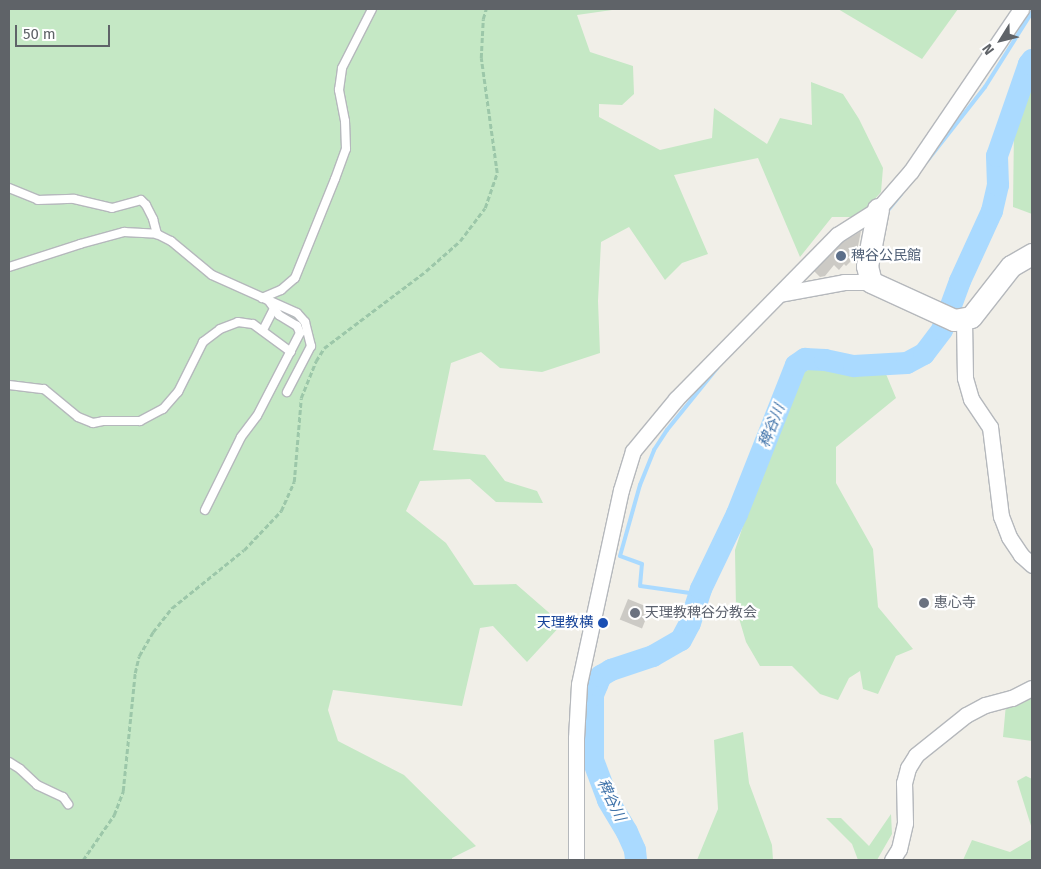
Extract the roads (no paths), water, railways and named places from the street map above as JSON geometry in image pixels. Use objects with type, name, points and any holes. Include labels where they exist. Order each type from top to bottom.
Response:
[{"type":"main road","points":[[878,209],[867,266],[871,282],[934,312],[959,320],[976,312],[1011,266],[1032,254]]},
{"type":"street","points":[[576,860],[576,738],[579,684],[621,490],[634,451],[676,399],[838,235],[878,209],[910,171],[1021,9]]},
{"type":"street","points":[[780,294],[844,282],[871,282]]},
{"type":"street","points":[[959,320],[965,378],[971,398],[990,428],[1001,516],[1009,537],[1021,555],[1032,565]]},
{"type":"street","points":[[892,860],[899,849],[905,823],[904,783],[908,768],[916,755],[966,715],[984,705],[1012,698],[1032,688]]},
{"type":"lane","points":[[265,299],[281,290],[295,278],[335,179],[346,149],[345,121],[339,90],[342,68],[372,9]]},
{"type":"lane","points":[[9,188],[38,200],[74,199],[112,208],[141,200],[146,205],[153,219],[157,234]]},
{"type":"lane","points":[[9,267],[124,232],[157,234],[171,241],[212,276],[297,313],[305,322],[311,346],[288,392]]},
{"type":"lane","points":[[205,510],[241,437],[257,416],[300,333],[297,326],[279,315],[265,299]]},
{"type":"lane","points":[[263,330],[274,308]]},
{"type":"lane","points":[[9,385],[44,389],[78,417],[93,423],[103,421],[140,421],[163,409],[178,392],[203,342],[220,329],[238,322],[253,324],[291,352]]},
{"type":"lane","points":[[9,762],[20,769],[37,785],[63,797],[68,804]]},
{"type":"waterway","points":[[927,161],[985,87],[1032,12]]},
{"type":"waterway","name":"稗谷川","points":[[636,860],[635,850],[627,832],[608,800],[593,760],[593,695],[601,676],[611,670],[653,656],[681,640],[690,623],[701,589],[737,514],[796,365],[805,359],[825,360],[854,366],[907,363],[924,354],[942,330],[960,281],[992,211],[998,185],[997,156],[1032,60]]},
{"type":"waterway","points":[[885,214],[901,194]]},
{"type":"waterway","points":[[699,596],[640,586],[642,564],[620,556],[640,485],[654,450],[667,430],[718,367]]},
{"type":"place","name":"稗谷公民館","points":[[841,256]]},
{"type":"place","name":"惠心寺","points":[[924,603]]},
{"type":"place","name":"天理教稗谷分教会","points":[[635,613]]},
{"type":"place","name":"天理教横","points":[[603,623]]}]
